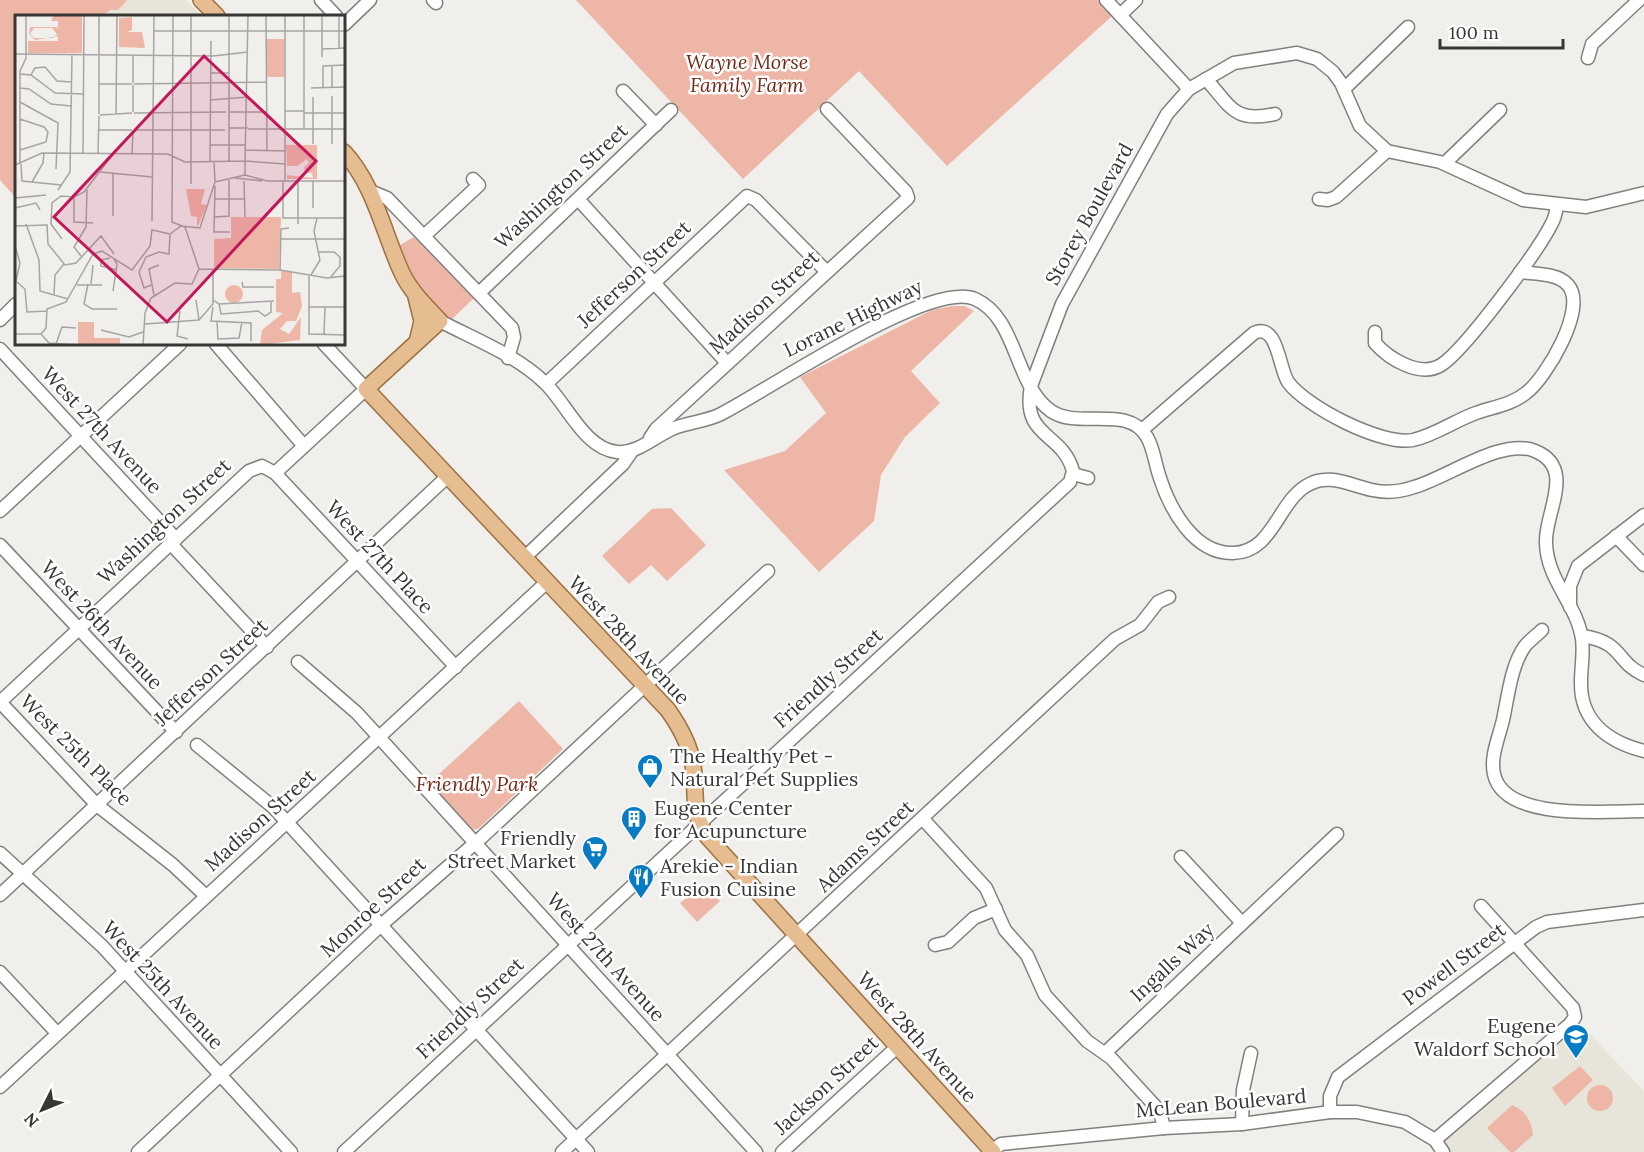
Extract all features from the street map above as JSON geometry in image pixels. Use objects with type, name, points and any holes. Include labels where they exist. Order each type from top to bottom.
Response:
[{"type":"main road","points":[[201,0],[216,15]]},
{"type":"main road","points":[[345,153],[355,164],[370,191],[402,273],[415,295],[440,321],[366,389]]},
{"type":"main road","points":[[415,295],[422,319],[417,342]]},
{"type":"main road","points":[[384,373],[382,392],[393,418]]},
{"type":"main road","name":"West 28th Avenue","points":[[366,389],[668,710],[686,740],[693,765],[693,803],[699,821],[715,846],[993,1151]]},
{"type":"street","points":[[321,0],[335,15]]},
{"type":"street","points":[[345,24],[370,0]]},
{"type":"street","points":[[1106,0],[1189,89]]},
{"type":"street","points":[[1120,15],[1136,0]]},
{"type":"street","points":[[1588,58],[1592,44],[1639,0]]},
{"type":"street","points":[[1344,90],[1408,27]]},
{"type":"street","name":"Storey Boulevard","points":[[1031,386],[1062,304],[1161,123],[1189,89],[1234,63],[1297,53],[1317,59],[1325,65],[1344,90],[1360,126],[1387,151]]},
{"type":"street","points":[[1206,79],[1241,116],[1253,118],[1275,114]]},
{"type":"street","points":[[623,91],[656,125]]},
{"type":"street","name":"Madison Street","points":[[646,444],[656,429],[907,199],[906,192],[827,109]]},
{"type":"street","name":"Washington Street","points":[[479,293],[671,110]]},
{"type":"street","points":[[1445,163],[1500,110]]},
{"type":"street","points":[[1319,199],[1328,200],[1336,196],[1387,151],[1445,163],[1515,196],[1557,206],[1595,207],[1644,193]]},
{"type":"street","points":[[424,236],[479,185],[473,179]]},
{"type":"street","points":[[370,191],[387,198],[513,330],[508,358]]},
{"type":"street","name":"Jefferson Street","points":[[546,384],[746,197],[750,196],[826,271]]},
{"type":"street","points":[[578,199],[727,363]]},
{"type":"street","points":[[1375,332],[1375,343],[1396,361],[1425,369],[1440,366],[1485,316],[1520,272],[1551,226],[1557,206]]},
{"type":"street","points":[[1520,272],[1559,279],[1570,289],[1573,296],[1570,318],[1552,363],[1535,386],[1512,402],[1474,414],[1412,440],[1395,440],[1342,421],[1323,411],[1292,387],[1282,371],[1275,342],[1266,332],[1257,332],[1142,430],[1152,449],[1162,483],[1182,521],[1198,540],[1209,548],[1232,553],[1262,542],[1293,496],[1314,482],[1333,479],[1377,491],[1402,490],[1435,480],[1511,448],[1534,450],[1548,461],[1556,476],[1557,492],[1546,531],[1545,545],[1553,579],[1570,608],[1582,636],[1581,686],[1586,712],[1608,737],[1644,751]]},
{"type":"street","name":"Lorane Highway","points":[[632,450],[676,428],[718,416],[840,346],[944,297],[971,297],[992,312],[1042,403],[1064,417],[1116,419],[1131,423],[1142,430]]},
{"type":"street","points":[[0,320],[15,305]]},
{"type":"street","points":[[440,321],[508,358],[546,384],[598,444],[617,452],[632,450]]},
{"type":"street","points":[[0,512],[179,345]]},
{"type":"street","points":[[217,345],[304,446]]},
{"type":"street","name":"West 28th Avenue","points":[[325,345],[366,389]]},
{"type":"street","name":"West 27th Avenue","points":[[0,349],[81,436],[267,647]]},
{"type":"street","points":[[1031,386],[1030,417],[1066,457],[1073,474],[1088,478]]},
{"type":"street","points":[[275,474],[366,389]]},
{"type":"street","points":[[524,558],[623,464],[632,450]]},
{"type":"street","name":"Washington Street","points":[[0,702],[251,469],[262,466],[275,474]]},
{"type":"street","name":"West 27th Place","points":[[275,474],[456,667]]},
{"type":"street","name":"Friendly Street","points":[[344,1152],[699,821],[841,692],[864,675],[993,554],[1009,536],[1064,489],[1073,474]]},
{"type":"street","name":"Jefferson Street","points":[[0,895],[448,476]]},
{"type":"street","points":[[1570,608],[1570,586],[1576,570],[1644,515]]},
{"type":"street","points":[[1616,536],[1644,565]]},
{"type":"street","name":"West 26th Avenue","points":[[0,545],[176,732]]},
{"type":"street","name":"Monroe Street","points":[[138,1152],[380,926],[768,571]]},
{"type":"street","name":"Madison Street","points":[[0,1087],[547,582]]},
{"type":"street","name":"Adams Street","points":[[562,1152],[1115,639],[1140,625],[1155,605],[1169,597]]},
{"type":"street","points":[[1542,630],[1526,645],[1517,663],[1493,758],[1494,775],[1498,786],[1514,800],[1541,807],[1577,812],[1644,811]]},
{"type":"street","points":[[1582,636],[1612,645],[1635,670],[1644,675]]},
{"type":"street","name":"West 27th Avenue","points":[[298,662],[316,681],[348,705],[379,738],[756,1152]]},
{"type":"street","name":"West 25th Place","points":[[0,702],[97,805],[173,865],[206,896]]},
{"type":"street","points":[[197,745],[261,796],[286,822],[588,1152]]},
{"type":"street","points":[[923,819],[983,884],[1006,932],[1027,955],[1042,991],[1087,1041],[1105,1053],[1160,1112],[1164,1128]]},
{"type":"street","name":"Ingalls Way","points":[[1105,1053],[1337,834]]},
{"type":"street","name":"West 25th Avenue","points":[[0,853],[125,971],[291,1152]]},
{"type":"street","points":[[1181,856],[1242,923]]},
{"type":"street","points":[[1435,1140],[1570,1024],[1575,1017],[1573,1008],[1481,906]]},
{"type":"street","points":[[935,945],[948,942],[972,920],[996,909]]},
{"type":"street","name":"Powell Street","points":[[1330,1112],[1330,1096],[1338,1077],[1514,943],[1547,922],[1644,910]]},
{"type":"street","points":[[0,972],[57,1033]]},
{"type":"street","name":"Jackson Street","points":[[782,1152],[897,1047]]},
{"type":"street","points":[[1242,1124],[1243,1090],[1251,1053]]},
{"type":"street","name":"McLean Boulevard","points":[[993,1151],[1001,1144],[1164,1128],[1242,1124],[1330,1112],[1383,1116],[1405,1122],[1435,1140],[1443,1152]]},
{"type":"shaded area","points":[[0,0],[186,0],[200,15],[15,15],[15,197],[0,180]]},
{"type":"shaded area","name":"Eugene Waldorf School","points":[[1579,1023],[1644,1091],[1644,1152],[1450,1152],[1444,1144],[1447,1137]]},
{"type":"green space","points":[[0,0],[127,0],[118,10],[110,10],[104,15],[15,15],[15,197],[0,180]]},
{"type":"green space","name":"Wayne Morse Family Farm","points":[[576,0],[1098,0],[1112,16],[947,166],[859,71],[743,179]]},
{"type":"green space","points":[[414,237],[474,298],[451,320],[425,295],[410,268],[400,245]]},
{"type":"green space","points":[[965,306],[974,311],[911,371],[940,403],[905,437],[881,475],[874,521],[819,572],[724,470],[785,451],[826,413],[800,377],[932,310]]},
{"type":"green space","points":[[671,508],[706,545],[667,581],[651,565],[629,584],[602,556],[652,509]]},
{"type":"green space","name":"Friendly Park","points":[[519,701],[563,749],[478,829],[472,830],[428,784]]},
{"type":"green space","points":[[704,885],[720,901],[697,922],[680,903]]},
{"type":"green space","points":[[1580,1066],[1593,1080],[1565,1106],[1552,1088]]},
{"type":"green space","points":[[1600,1085],[1609,1089],[1613,1098],[1609,1107],[1600,1111],[1591,1107],[1587,1098],[1591,1089]]},
{"type":"green space","points":[[1512,1105],[1527,1117],[1533,1135],[1514,1152],[1510,1152],[1487,1128]]},
{"type":"place","name":"The Healthy Pet - Natural Pet Supplies","points":[[650,790]]},
{"type":"place","name":"Eugene Center for Acupuncture","points":[[634,842]]},
{"type":"place","name":"Friendly Street Market","points":[[595,872]]},
{"type":"place","name":"Arekie - Indian Fusion Cuisine","points":[[641,900]]},
{"type":"place","name":"Eugene Waldorf School","points":[[1576,1060]]}]
